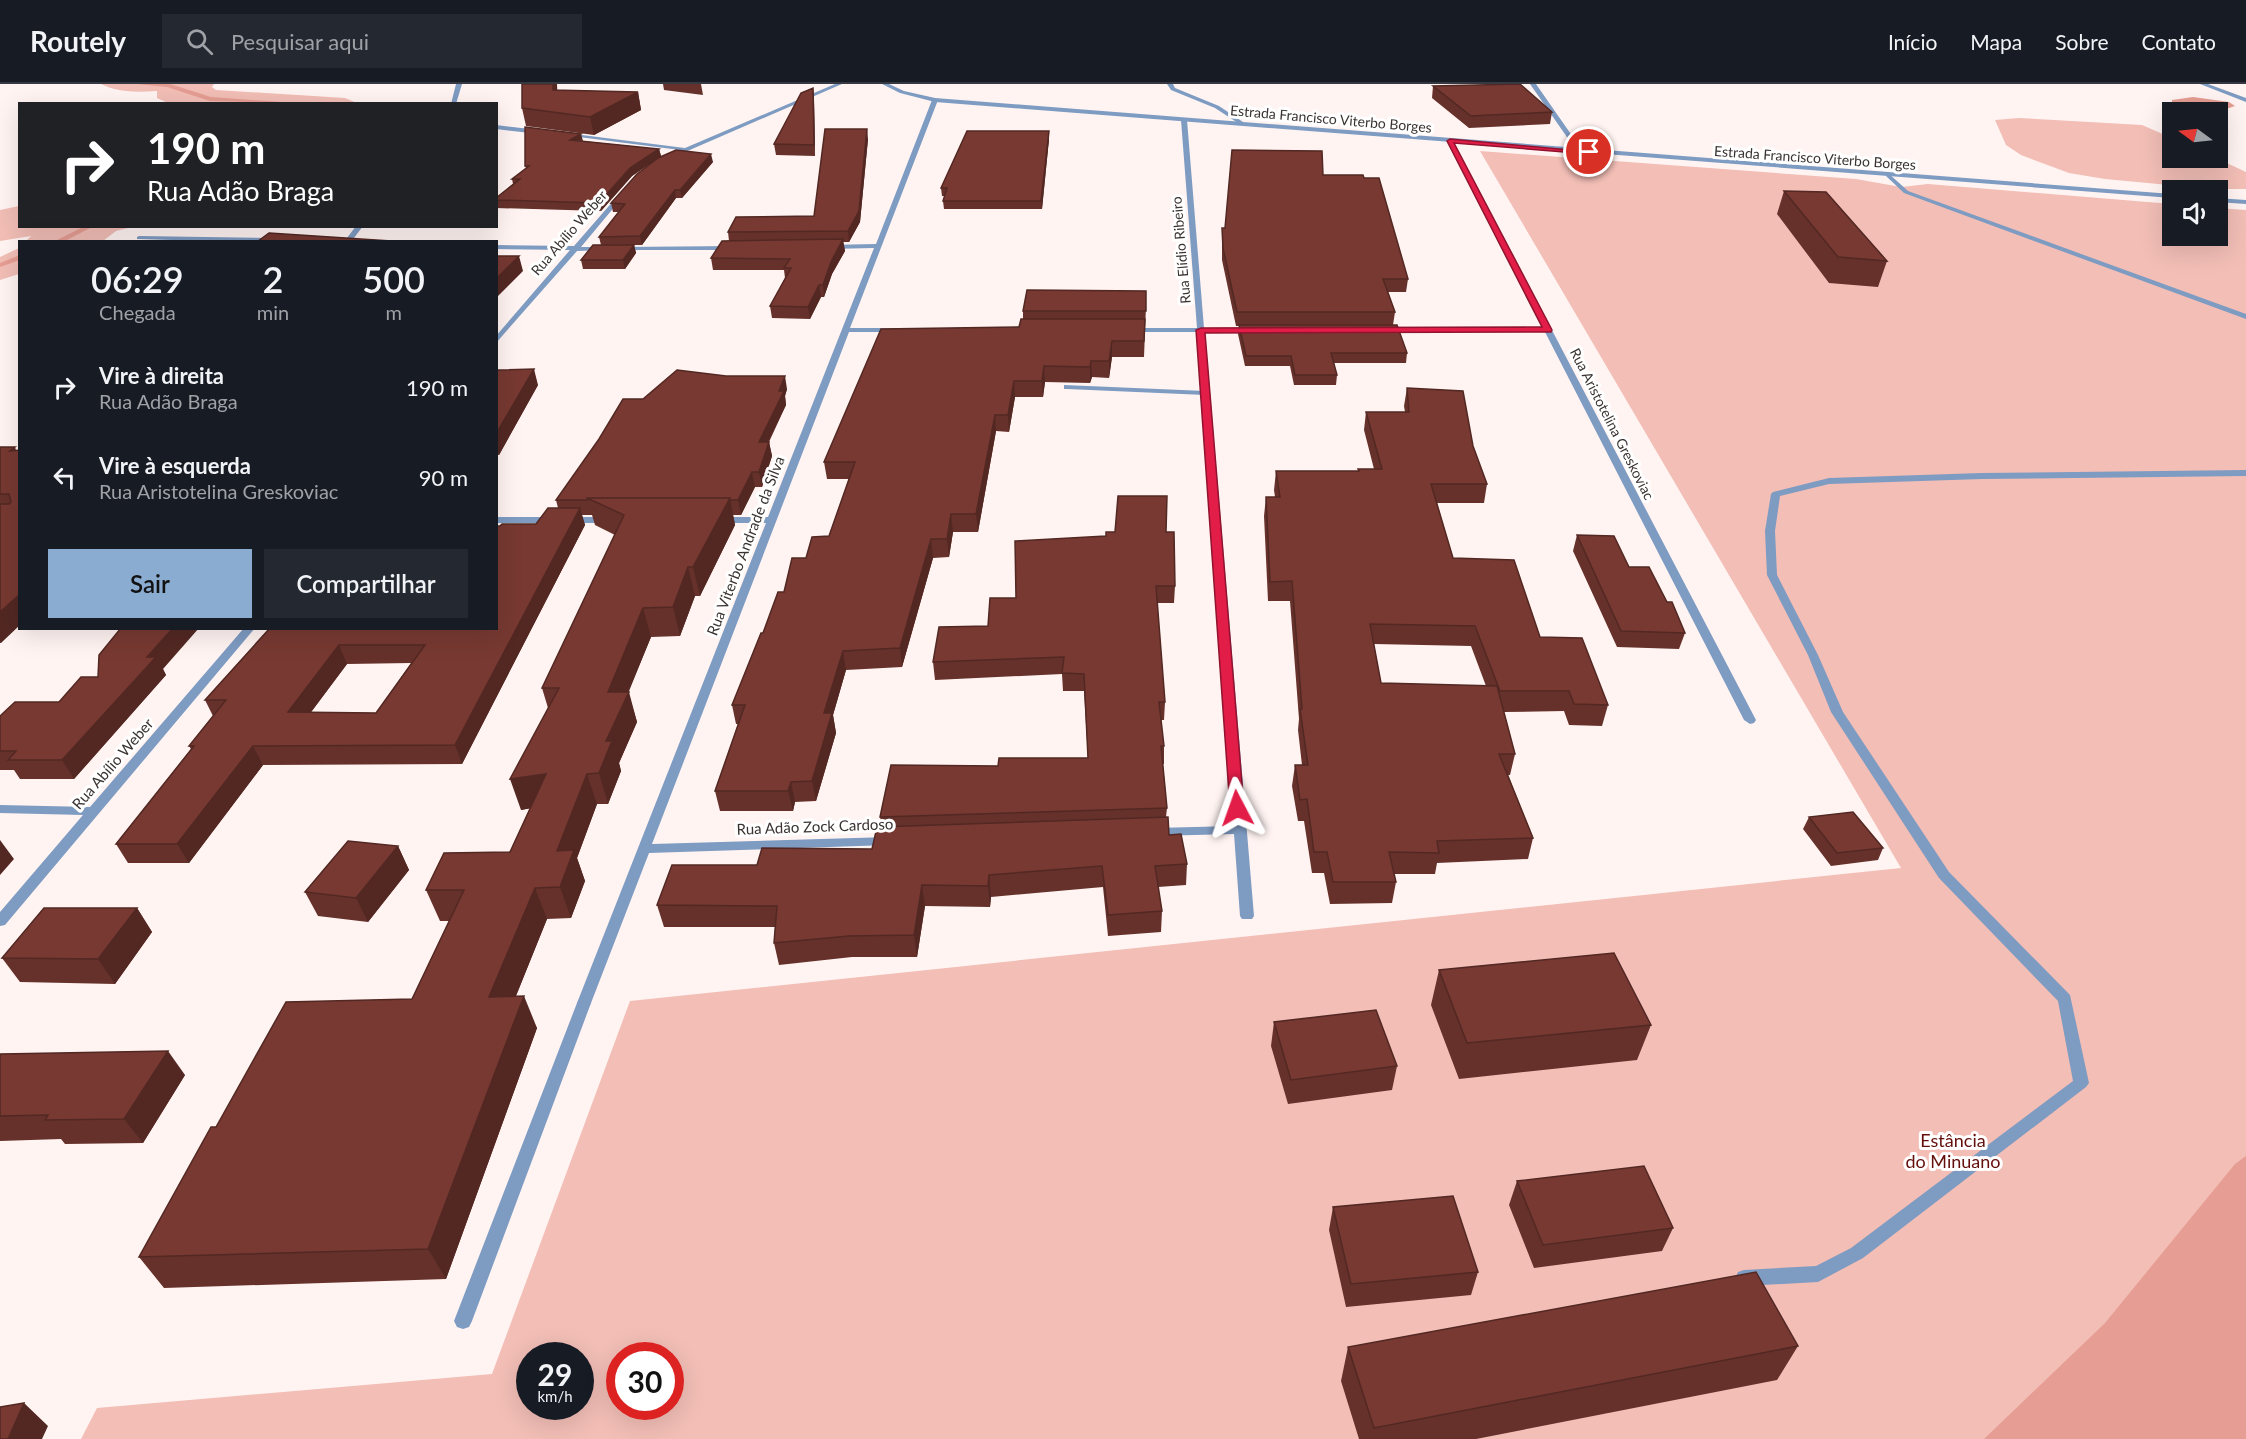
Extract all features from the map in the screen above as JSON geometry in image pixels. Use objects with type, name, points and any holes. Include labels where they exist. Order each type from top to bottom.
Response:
[{"type":"street","points":[[454,102],[459,84]]},
{"type":"street","points":[[666,159],[839,84]]},
{"type":"street","name":"Estrada Francisco Viterbo Borges","points":[[885,84],[902,92],[935,100],[2162,195]]},
{"type":"street","points":[[1170,84],[1173,89],[1217,107],[1243,124]]},
{"type":"street","points":[[1533,84],[1572,140],[1567,150]]},
{"type":"street","points":[[2203,84],[2246,100]]},
{"type":"street","name":"Rua Viterbo Andrade da Silva","points":[[463,1321],[935,100]]},
{"type":"street","name":"Rua Elídio Ribeiro","points":[[1184,120],[1238,830],[1247,916]]},
{"type":"street","points":[[498,127],[543,132]]},
{"type":"street","points":[[555,134],[684,150]]},
{"type":"street","name":"Rua Aristotelina Greskoviac","points":[[1450,141],[1750,720]]},
{"type":"street","points":[[1887,175],[1906,192],[2246,317]]},
{"type":"street","name":"Rua Abílio Weber","points":[[498,338],[628,187]]},
{"type":"street","points":[[2228,201],[2246,202]]},
{"type":"street","points":[[348,240],[358,228]]},
{"type":"street","points":[[140,238],[282,240]]},
{"type":"street","points":[[820,247],[878,246]]},
{"type":"street","points":[[498,248],[574,250],[738,248]]},
{"type":"street","points":[[846,330],[905,330]]},
{"type":"street","points":[[1118,330],[1261,330]]},
{"type":"street","points":[[1380,330],[1548,330]]},
{"type":"street","points":[[1067,387],[1206,393]]},
{"type":"street","points":[[1728,1279],[1818,1274],[1857,1253],[2080,1083],[2065,999],[1944,875],[1837,712],[1813,655],[1772,575],[1770,531],[1776,494],[1829,481],[1982,476],[2246,473]]},
{"type":"street","points":[[498,520],[616,520]]},
{"type":"street","points":[[712,520],[772,520]]},
{"type":"street","name":"Rua Abílio Weber","points":[[0,921],[248,630]]},
{"type":"street","points":[[0,809],[94,811]]},
{"type":"street","points":[[1143,833],[1238,830]]},
{"type":"street","name":"Rua Adão Zock Cardoso","points":[[644,849],[906,841]]},
{"type":"green space","points":[[101,84],[214,84],[212,87],[216,90],[345,98],[355,102],[166,102],[157,98],[157,91],[135,92]]},
{"type":"green space","points":[[2019,118],[2142,125],[2162,134],[2162,168],[2228,168],[2228,164],[2246,172],[2246,189],[2228,189],[2228,180],[2162,180],[2162,184],[2069,173],[2021,155],[2006,145],[1995,120]]},
{"type":"green space","name":"Estância do Minuano","points":[[1480,151],[1856,179],[1901,187],[1928,184],[2162,203],[2162,246],[2228,246],[2228,209],[2246,210],[2246,1439],[81,1439],[97,1408],[492,1374],[630,1001],[1901,868]]},
{"type":"green space","points":[[18,206],[18,228],[128,228],[116,231],[104,240],[27,240],[31,236],[0,241],[0,210]]},
{"type":"green space","points":[[18,248],[18,274],[0,280],[0,257]]},
{"type":"shaded area","points":[[2193,97],[2229,102],[2235,106],[2228,108],[2228,102],[2172,102],[2172,100]]},
{"type":"shaded area","points":[[2246,1156],[2246,1439],[1984,1439],[2105,1323],[2235,1164]]},
{"type":"building","points":[[522,84],[553,84],[553,90],[638,92],[590,117],[522,108]]},
{"type":"building","points":[[1520,84],[1552,112],[1471,116],[1433,86]]},
{"type":"building","points":[[813,88],[814,145],[774,144],[801,93]]},
{"type":"building","points":[[525,127],[581,134],[570,140],[659,149],[630,168],[599,203],[498,200],[498,196],[520,179],[512,179],[529,166],[525,166]]},
{"type":"building","points":[[825,129],[867,129],[859,211],[848,231],[728,232],[736,217],[814,216]]},
{"type":"building","points":[[967,131],[1049,131],[1041,201],[943,201],[947,188],[941,188]]},
{"type":"building","points":[[676,150],[711,154],[680,190],[675,190],[640,236],[599,237],[625,204],[611,203],[637,174],[658,158]]},
{"type":"building","points":[[1232,150],[1322,151],[1323,175],[1363,175],[1364,178],[1379,178],[1408,279],[1383,279],[1395,312],[1237,312],[1223,248],[1222,228],[1225,228]]},
{"type":"building","points":[[1784,191],[1826,192],[1887,261],[1838,257]]},
{"type":"building","points":[[269,233],[376,240],[260,240]]},
{"type":"building","points":[[843,239],[831,262],[823,285],[819,285],[808,307],[770,306],[791,268],[784,268],[790,259],[711,258],[722,241]]},
{"type":"building","points":[[593,245],[634,245],[623,260],[581,260]]},
{"type":"building","points":[[498,256],[519,256],[498,277]]},
{"type":"building","points":[[1027,290],[1146,291],[1146,311],[1023,311]]},
{"type":"building","points":[[1021,319],[1145,319],[1144,341],[1112,341],[1109,361],[1091,361],[1090,367],[1044,366],[1042,381],[1014,381],[1008,415],[995,415],[976,514],[951,514],[947,539],[931,539],[900,648],[843,651],[824,713],[832,713],[812,781],[791,782],[788,791],[715,791],[745,705],[732,705],[778,592],[784,592],[792,558],[806,558],[812,537],[829,536],[855,462],[824,462],[881,329],[1019,327]]},
{"type":"building","points":[[1239,325],[1397,325],[1407,353],[1331,353],[1337,375],[1295,375],[1291,356],[1246,356]]},
{"type":"building","points":[[534,369],[498,431],[498,370]]},
{"type":"building","points":[[677,370],[726,376],[785,376],[779,391],[784,391],[759,442],[769,442],[759,472],[752,472],[738,500],[730,500],[730,498],[587,498],[588,500],[556,500],[599,439],[623,399],[643,399]]},
{"type":"building","points":[[1407,388],[1463,391],[1473,446],[1487,484],[1431,484],[1453,558],[1514,560],[1540,637],[1582,638],[1608,705],[1574,704],[1569,691],[1500,691],[1475,626],[1370,624],[1381,683],[1497,686],[1515,754],[1499,754],[1533,838],[1437,841],[1439,853],[1389,852],[1396,882],[1333,882],[1327,852],[1314,852],[1307,799],[1300,800],[1295,765],[1308,765],[1300,709],[1302,709],[1292,581],[1270,582],[1266,497],[1280,497],[1276,471],[1382,469],[1366,412],[1409,412]]},
{"type":"building","points":[[0,447],[15,447],[10,451],[18,450],[18,596],[0,612],[0,504],[11,502],[9,494],[0,494]]},
{"type":"building","points":[[1118,496],[1167,496],[1166,532],[1174,532],[1175,586],[1156,586],[1165,702],[1159,702],[1167,808],[880,817],[891,765],[998,766],[999,758],[1088,758],[1084,674],[1062,673],[1064,657],[933,662],[939,627],[988,626],[990,598],[1016,598],[1015,541],[1106,536],[1106,532],[1115,532]]},
{"type":"building","points":[[587,498],[730,498],[693,567],[688,567],[673,607],[643,608],[608,692],[629,692],[606,741],[612,741],[599,773],[587,774],[557,851],[574,850],[560,887],[535,888],[489,997],[524,996],[428,1249],[139,1257],[211,1127],[216,1127],[286,1002],[412,999],[464,890],[426,890],[444,853],[510,852],[546,774],[510,779],[559,688],[542,688],[624,515]]},
{"type":"building","points":[[548,508],[580,508],[455,745],[253,746],[177,844],[116,844],[194,746],[189,746],[226,700],[205,700],[268,630],[498,630],[498,526],[536,524]],"holes":[[[339,645],[425,645],[376,713],[288,712]]]},
{"type":"building","points":[[1577,535],[1614,536],[1629,567],[1649,567],[1667,602],[1672,602],[1685,633],[1621,631]]},
{"type":"building","points":[[119,630],[171,630],[147,657],[156,657],[62,760],[8,760],[16,751],[0,751],[0,716],[15,702],[59,702],[81,677],[98,677],[99,655]]},
{"type":"building","points":[[1853,812],[1883,848],[1837,853],[1809,817]]},
{"type":"building","points":[[1168,817],[1169,835],[1181,834],[1187,864],[1155,866],[1162,911],[1108,915],[1102,866],[989,875],[988,886],[922,885],[914,935],[849,936],[774,943],[777,906],[657,905],[672,865],[757,865],[762,848],[872,849],[877,827]]},
{"type":"building","points":[[348,841],[398,846],[356,898],[305,892]]},
{"type":"building","points":[[44,908],[137,908],[98,959],[2,958]]},
{"type":"building","points":[[1614,953],[1651,1025],[1467,1043],[1439,970]]},
{"type":"building","points":[[1376,1010],[1397,1066],[1291,1080],[1274,1022]]},
{"type":"building","points":[[168,1051],[124,1119],[45,1120],[48,1115],[0,1116],[0,1054]]},
{"type":"building","points":[[1644,1166],[1673,1228],[1543,1245],[1517,1181]]},
{"type":"building","points":[[1453,1196],[1478,1272],[1351,1284],[1333,1207]]},
{"type":"building","points":[[1756,1272],[1798,1346],[1374,1428],[1348,1347]]},
{"type":"building","points":[[24,1403],[8,1439],[0,1439],[0,1407]]},
{"type":"waterway","points":[[140,84],[168,85],[210,99],[269,102]]},
{"type":"waterway","points":[[60,240],[87,228]]},
{"type":"waterway","points":[[0,265],[18,258]]},
{"type":"route","points":[[1237,808],[1201,330],[1548,330],[1450,141],[1589,152]]}]
